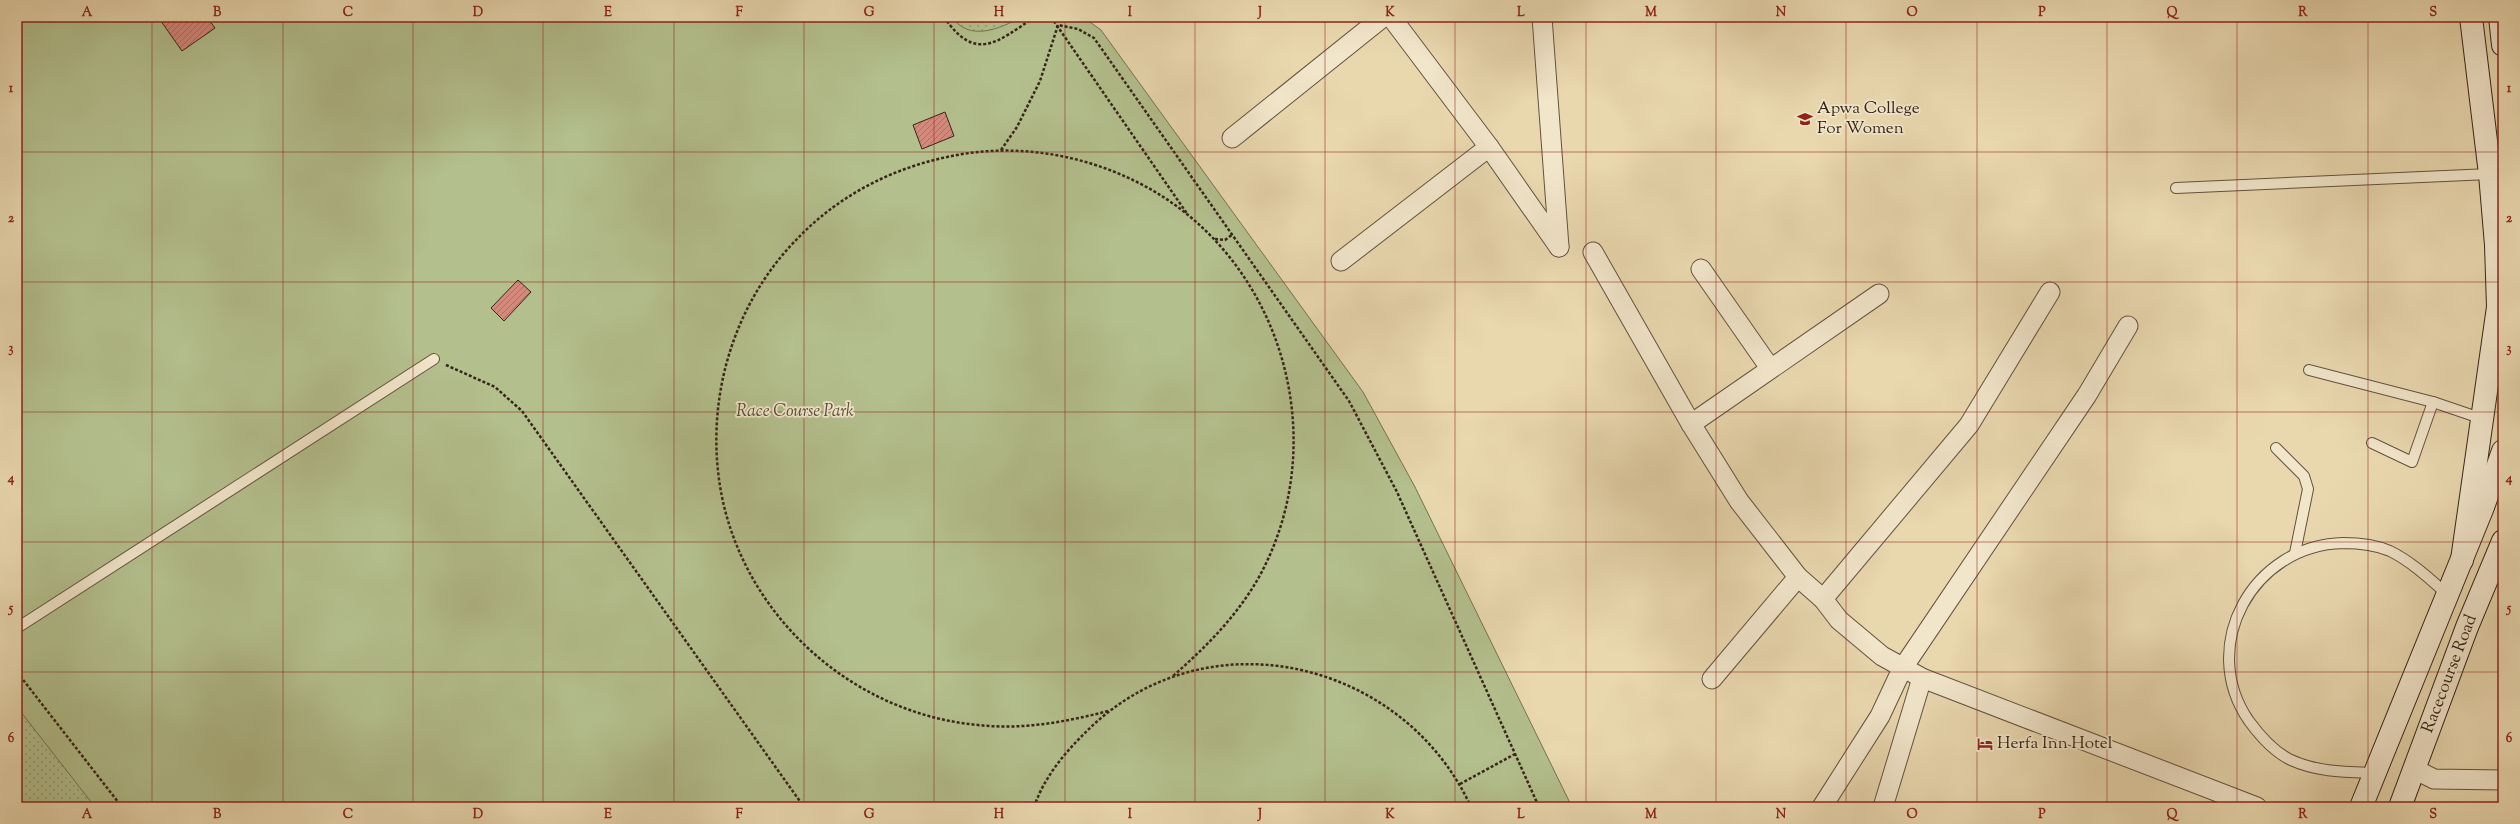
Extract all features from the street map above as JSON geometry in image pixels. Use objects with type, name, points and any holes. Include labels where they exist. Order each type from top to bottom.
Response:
[{"type":"main road","points":[[2462,560],[2498,307],[2496,245],[2490,174],[2471,17]]},
{"type":"main road","points":[[2500,17],[2503,45]]},
{"type":"main road","points":[[2462,560],[2503,451]]},
{"type":"main road","name":"Racecourse Road","points":[[2400,807],[2467,627],[2503,542]]},
{"type":"main road","name":"Racecourse Road","points":[[2361,807],[2462,560]]},
{"type":"street","points":[[1232,138],[1383,17]]},
{"type":"street","points":[[1391,17],[1489,147],[1559,247],[1542,17]]},
{"type":"street","points":[[1341,261],[1489,147]]},
{"type":"street","points":[[1593,252],[1691,424],[1739,501],[1798,576],[1823,599],[1839,620],[1862,642],[1902,669],[1922,678],[2257,807]]},
{"type":"street","points":[[1701,269],[1770,368]]},
{"type":"street","points":[[1823,599],[1969,425],[2050,292]]},
{"type":"street","points":[[1691,424],[1879,294]]},
{"type":"street","points":[[1822,807],[1880,716],[1902,669],[2087,396],[2128,326]]},
{"type":"street","points":[[1712,679],[1798,576]]},
{"type":"street","points":[[1883,807],[1922,678]]},
{"type":"street","points":[[2414,769],[2434,779],[2503,780]]},
{"type":"lane","points":[[2176,188],[2490,174]]},
{"type":"lane","points":[[17,628],[434,359]]},
{"type":"lane","points":[[2309,370],[2433,402],[2483,419]]},
{"type":"lane","points":[[2372,444],[2412,462],[2433,402]]},
{"type":"lane","points":[[2276,448],[2304,476],[2308,489],[2295,553]]},
{"type":"lane","points":[[2374,773],[2325,771],[2290,759],[2261,738],[2240,708],[2229,673],[2230,636],[2243,602],[2265,573],[2295,553],[2326,544],[2352,543],[2389,551],[2420,570],[2448,595]]},
{"type":"path","points":[[944,17],[955,34],[966,42],[978,45],[994,43],[1035,17]]},
{"type":"path","points":[[1051,17],[1190,217]]},
{"type":"path","points":[[1000,150],[1017,126],[1040,81],[1058,26]]},
{"type":"path","points":[[1058,26],[1078,29],[1094,38],[1349,402],[1397,492],[1539,807]]},
{"type":"path","points":[[1108,711],[1040,725],[980,726],[920,714],[864,690],[815,656],[774,612],[742,560],[723,503],[716,444],[717,413],[725,369],[739,326],[752,299],[787,249],[831,208],[883,177],[940,158],[970,152],[1000,150],[1031,151],[1090,163],[1146,187],[1190,217],[1214,239],[1236,265],[1254,290],[1279,345],[1293,404],[1294,464],[1282,523],[1258,578],[1224,628],[1173,676]]},
{"type":"path","points":[[1214,239],[1225,240],[1232,234]]},
{"type":"path","points":[[434,359],[495,388],[522,411],[804,807]]},
{"type":"path","points":[[1034,807],[1041,786],[1072,745],[1108,711],[1139,689],[1173,676],[1235,664],[1282,666],[1336,679],[1385,704],[1427,740],[1460,784],[1470,807]]},
{"type":"path","points":[[17,672],[122,807]]},
{"type":"path","points":[[1460,784],[1515,754]]},
{"type":"green space","name":"Race Course Park","points":[[17,17],[1083,17],[1101,30],[1363,392],[1415,487],[1572,807],[17,807]]},
{"type":"green space","points":[[952,17],[1021,17],[1004,26],[985,31],[976,31],[959,25]]},
{"type":"green space","points":[[17,707],[95,807],[17,807]]},
{"type":"building","points":[[158,17],[207,17],[215,28],[182,51]]},
{"type":"building","points":[[945,112],[954,136],[922,149],[913,125]]},
{"type":"building","points":[[518,280],[531,292],[504,321],[491,308]]},
{"type":"place","name":"Apwa College For Women","points":[[1805,119]]},
{"type":"place","name":"Herfa Inn Hotel","points":[[1985,744]]}]
